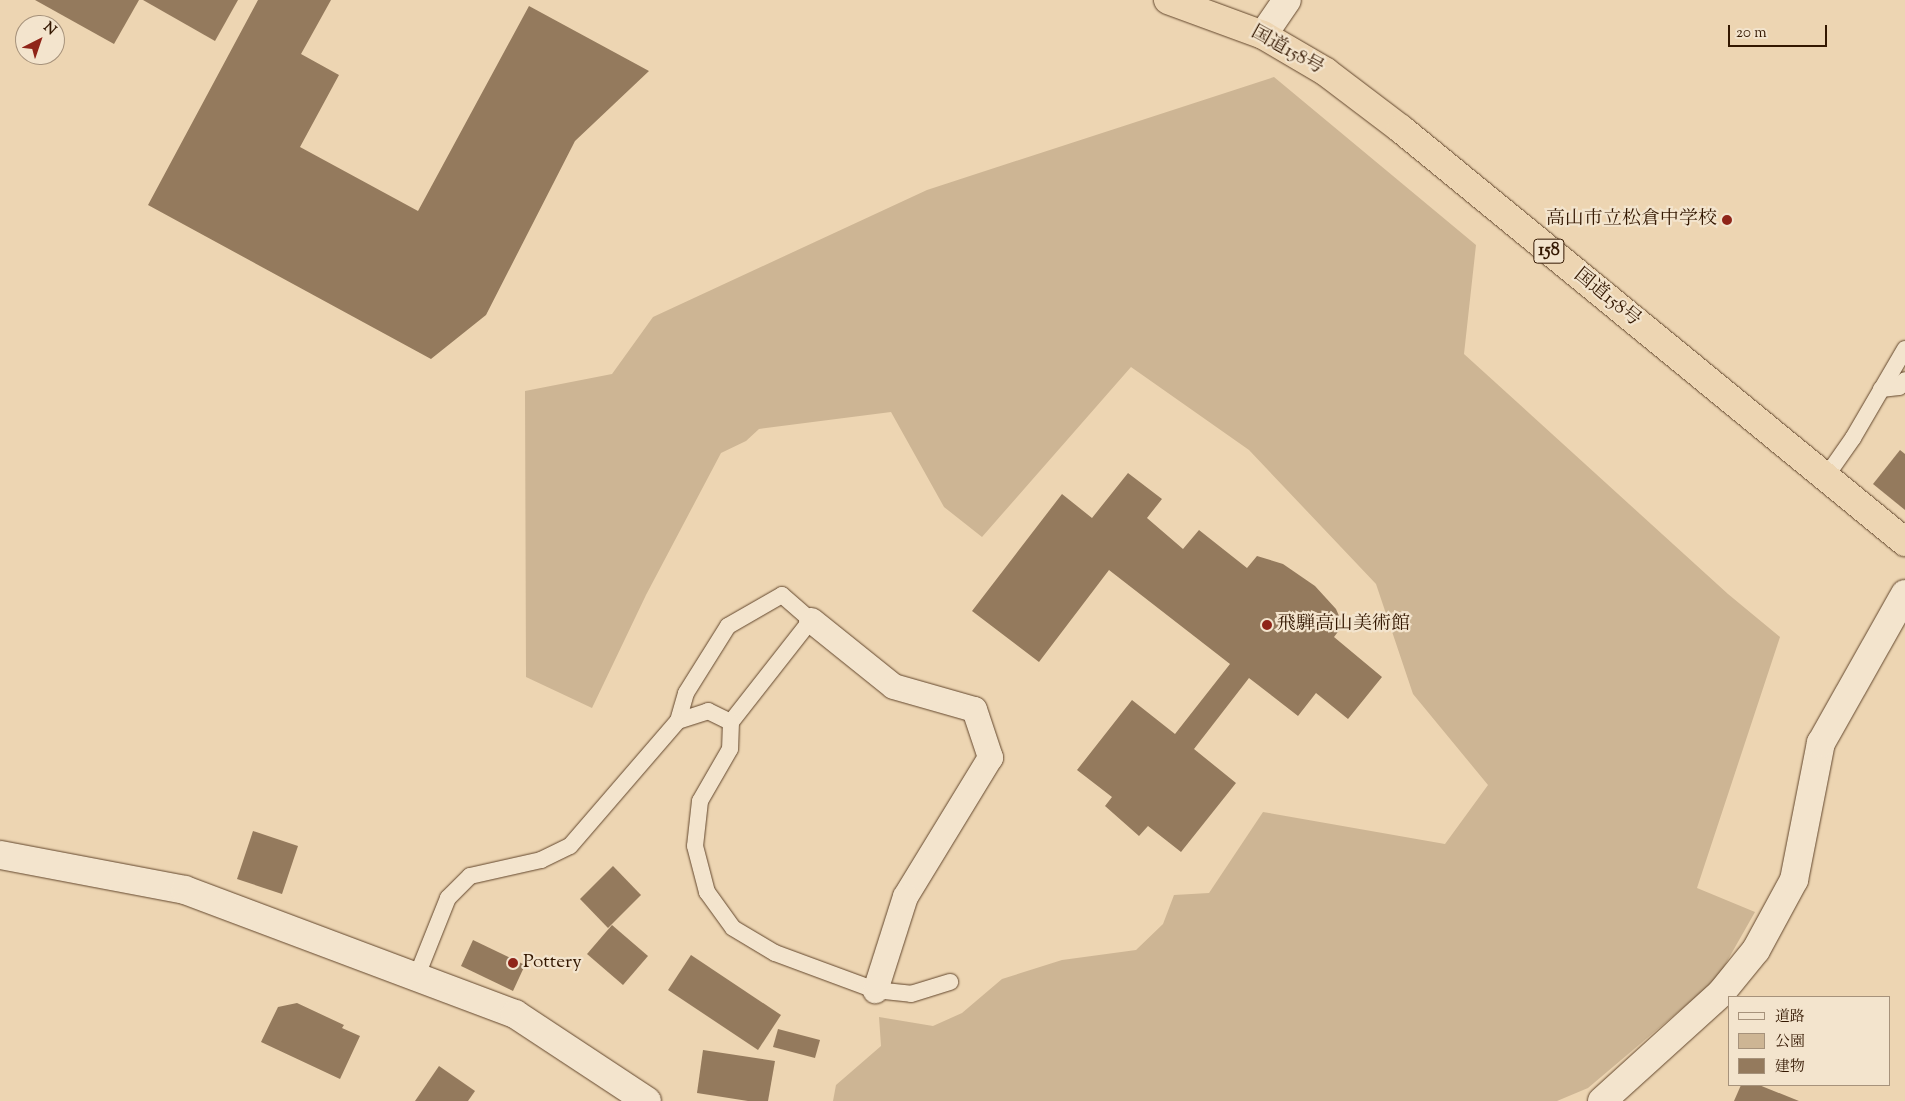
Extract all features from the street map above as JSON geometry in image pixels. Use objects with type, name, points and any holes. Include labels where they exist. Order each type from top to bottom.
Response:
[{"type":"highway","name":"国道158号","points":[[1168,0],[1263,35],[1326,72],[1401,129],[1905,542]]},
{"type":"street","points":[[1263,35],[1287,0]]},
{"type":"street","points":[[1602,1101],[1721,993],[1756,950],[1794,880],[1821,743],[1905,594]]},
{"type":"street","points":[[811,620],[893,686],[974,709],[990,757],[905,896],[875,990]]},
{"type":"street","points":[[0,855],[185,890],[515,1014],[647,1101]]},
{"type":"lane","points":[[1825,478],[1853,438],[1905,349]]},
{"type":"lane","points":[[1881,389],[1899,387],[1905,380]]},
{"type":"lane","points":[[416,978],[448,898],[470,876],[541,860],[570,846],[678,721],[686,693],[728,626],[782,595],[811,620],[731,722],[730,749],[700,801],[695,846],[707,892],[733,928],[775,953],[875,990],[911,994],[950,982]]},
{"type":"lane","points":[[678,721],[708,711],[731,722]]},
{"type":"green space","points":[[1274,77],[1476,245],[1464,354],[1728,594],[1780,637],[1697,888],[1755,912],[1717,979],[1588,1088],[1557,1101],[833,1101],[836,1085],[881,1046],[879,1017],[933,1026],[962,1013],[1002,979],[1062,960],[1136,950],[1163,924],[1174,895],[1209,893],[1263,812],[1445,844],[1488,785],[1413,694],[1376,584],[1249,450],[1131,367],[982,537],[944,507],[891,412],[759,429],[746,441],[721,453],[646,595],[592,708],[526,677],[525,391],[612,374],[653,317],[927,190]]},
{"type":"building","points":[[35,0],[139,0],[114,44]]},
{"type":"building","points":[[143,0],[238,0],[215,41]]},
{"type":"building","points":[[258,0],[331,0],[301,54],[339,75],[300,147],[418,211],[529,6],[649,71],[575,141],[486,315],[431,359],[148,205]]},
{"type":"building","points":[[1900,450],[1905,454],[1905,510],[1873,484]]},
{"type":"building","points":[[1128,473],[1162,499],[1147,518],[1183,549],[1199,530],[1247,568],[1257,556],[1283,564],[1315,586],[1336,609],[1343,625],[1334,637],[1382,677],[1348,719],[1316,693],[1298,716],[1249,678],[1194,749],[1236,783],[1181,852],[1148,826],[1139,836],[1105,806],[1112,797],[1077,770],[1132,700],[1175,734],[1230,664],[1109,570],[1039,662],[972,611],[1062,494],[1092,518]]},
{"type":"building","points":[[253,831],[298,846],[282,894],[237,879]]},
{"type":"building","points":[[613,866],[641,895],[608,928],[580,899]]},
{"type":"building","points":[[612,925],[648,956],[623,985],[587,954]]},
{"type":"building","points":[[473,940],[525,965],[513,991],[461,966]]},
{"type":"building","points":[[691,955],[781,1015],[758,1050],[668,990]]},
{"type":"building","points":[[297,1003],[344,1025],[342,1028],[360,1036],[340,1079],[261,1042],[278,1007]]},
{"type":"building","points":[[778,1029],[820,1040],[815,1058],[773,1047]]},
{"type":"building","points":[[703,1050],[775,1061],[768,1101],[748,1101],[697,1093]]},
{"type":"building","points":[[439,1066],[475,1091],[468,1101],[415,1101]]},
{"type":"building","points":[[1741,1086],[1762,1086],[1799,1101],[1734,1101]]},
{"type":"place","name":"高山市立松倉中学校","points":[[1727,220]]},
{"type":"place","name":"飛騨高山美術館","points":[[1267,625]]},
{"type":"place","name":"Pottery","points":[[513,963]]}]
